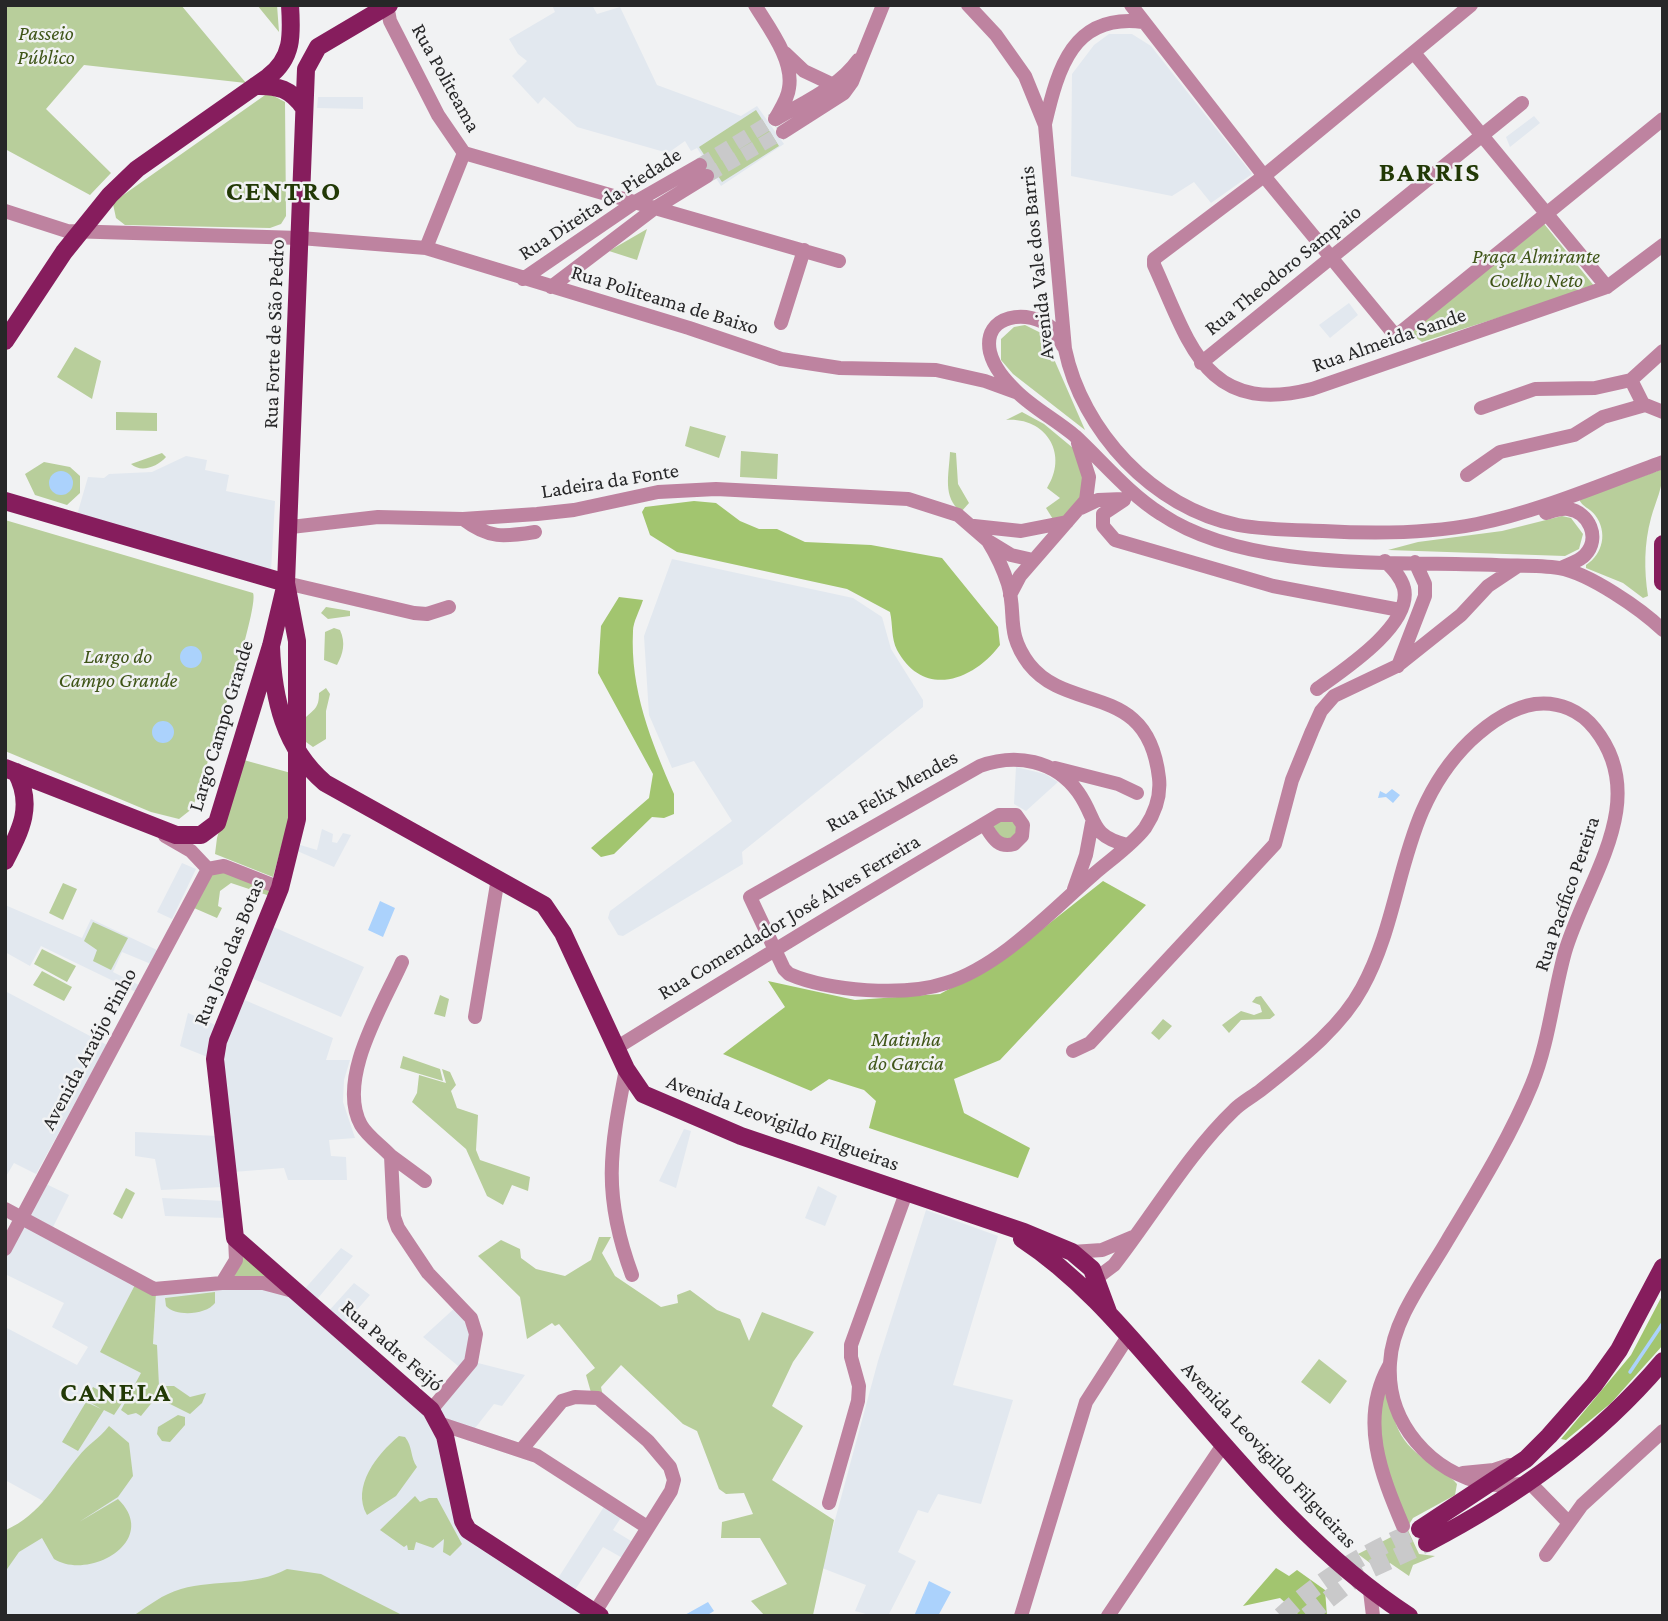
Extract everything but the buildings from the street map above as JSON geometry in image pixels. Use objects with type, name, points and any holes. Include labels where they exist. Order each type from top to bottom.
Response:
[{"type":"main road","points":[[5,341],[90,216],[137,169],[255,86],[285,61],[292,30],[289,5]]},
{"type":"main road","points":[[292,30],[302,41],[318,47],[388,6]]},
{"type":"main road","name":"Rua Forte de São Pedro","points":[[286,583],[291,527],[306,69],[318,47]]},
{"type":"main road","points":[[255,86],[280,87],[297,98],[304,108]]},
{"type":"main road","points":[[5,500],[286,583],[297,641],[299,803]]},
{"type":"main road","points":[[1663,544],[1663,582]]},
{"type":"main road","name":"Largo Campo Grande","points":[[10,770],[143,824],[191,837],[210,831],[217,823],[271,646],[286,583]]},
{"type":"main road","points":[[271,646],[275,696],[297,752]]},
{"type":"main road","name":"Avenida Leovigildo Filgueiras","points":[[297,752],[325,783],[544,905],[563,933],[626,1069],[643,1094],[654,1101],[741,1136],[989,1223],[1024,1232],[1083,1259],[1090,1283],[1108,1312],[1223,1445],[1327,1553],[1370,1591],[1409,1616]]},
{"type":"main road","points":[[10,770],[27,804]]},
{"type":"main road","points":[[299,803],[308,788],[325,783]]},
{"type":"main road","points":[[5,861],[17,836],[27,804],[43,793],[60,789]]},
{"type":"main road","name":"Rua João das Botas","points":[[235,1238],[215,1059],[218,1041],[280,888],[299,803]]},
{"type":"main road","name":"Avenida Leovigildo Filgueiras","points":[[989,1223],[1039,1250],[1090,1283]]},
{"type":"main road","name":"Rua Padre Feijó","points":[[235,1238],[436,1417],[468,1530],[597,1614]]},
{"type":"main road","points":[[1417,1533],[1526,1459],[1594,1385],[1619,1350],[1663,1267]]},
{"type":"main road","points":[[1417,1533],[1531,1483],[1593,1434],[1663,1361]]},
{"type":"street","points":[[755,5],[780,48],[790,77],[790,87],[779,125],[839,88],[863,51],[883,5]]},
{"type":"street","points":[[767,5],[769,29]]},
{"type":"street","name":"Avenida Vale dos Barris","points":[[968,5],[996,35],[1025,76],[1045,125],[1065,349],[1071,379],[1083,403],[1111,445],[1151,483],[1207,514],[1237,524],[1365,534],[1477,524],[1542,506],[1663,462]]},
{"type":"street","points":[[1131,5],[1264,176],[1392,333],[1401,332],[1663,119]]},
{"type":"street","name":"Rua Politeama","points":[[388,6],[390,21],[438,115],[464,153],[426,248]]},
{"type":"street","points":[[1201,363],[1153,261],[1264,176],[1414,54],[1468,6]]},
{"type":"street","points":[[1045,125],[1055,81],[1073,47],[1105,23],[1128,20],[1143,22]]},
{"type":"street","points":[[780,48],[804,71],[839,88]]},
{"type":"street","points":[[1414,54],[1607,288]]},
{"type":"street","name":"Rua Theodoro Sampaio","points":[[1201,363],[1522,103]]},
{"type":"street","points":[[464,153],[839,261]]},
{"type":"street","name":"Rua Direita da Piedade","points":[[523,279],[636,201],[704,170],[551,287]]},
{"type":"street","name":"Rua Politeama de Baixo","points":[[5,211],[67,231],[300,238],[426,248],[805,365],[936,370],[1018,393]]},
{"type":"street","name":"Rua Almeida Sande","points":[[1201,363],[1230,386],[1249,393],[1291,394],[1358,375],[1607,288],[1663,245]]},
{"type":"street","points":[[781,323],[804,250]]},
{"type":"street","points":[[1065,349],[1054,330],[1044,323],[1021,316],[1008,317],[992,330],[990,349],[1001,374],[1018,393],[1074,436],[1161,515]]},
{"type":"street","points":[[1481,408],[1535,389],[1595,388],[1631,380],[1663,351]]},
{"type":"street","points":[[1631,380],[1637,397],[1645,405],[1663,412]]},
{"type":"street","points":[[1467,475],[1500,452],[1573,435],[1603,417],[1645,405]]},
{"type":"street","points":[[1010,595],[1033,560],[1081,508],[1086,499],[1089,477],[1074,436]]},
{"type":"street","name":"Ladeira da Fonte","points":[[291,527],[378,517],[463,519],[574,510],[659,492],[717,485],[908,499],[944,509],[973,525],[988,541],[1011,555],[1033,560]]},
{"type":"street","points":[[1081,508],[1098,499],[1124,499],[1208,538],[1247,550],[1306,558],[1562,568],[1621,597],[1663,630]]},
{"type":"street","points":[[1124,499],[1103,514],[1103,526],[1115,540],[1273,586],[1400,610]]},
{"type":"street","points":[[1477,524],[1515,521],[1561,509],[1581,514],[1588,521],[1594,537],[1585,555],[1562,568]]},
{"type":"street","points":[[463,519],[481,533],[509,537],[536,532]]},
{"type":"street","name":"Ladeira da Fonte","points":[[973,525],[1021,531],[1067,522]]},
{"type":"street","points":[[776,948],[784,969],[797,977],[855,989],[909,991],[946,983],[983,964],[1033,928],[1143,830],[1158,799],[1160,780],[1149,741],[1123,711],[1108,702],[1063,688],[1039,674],[1014,636],[1010,595],[998,559],[988,541]]},
{"type":"street","points":[[1317,689],[1362,656],[1395,621],[1405,590],[1398,575],[1385,561]]},
{"type":"street","points":[[1398,666],[1425,596],[1424,584],[1415,562]]},
{"type":"street","points":[[1073,1051],[1090,1043],[1275,844],[1292,780],[1312,731],[1334,696],[1398,666],[1461,615],[1488,586],[1518,566]]},
{"type":"street","points":[[286,583],[414,613],[427,614],[449,607]]},
{"type":"street","name":"Rua Pacífico Pereira","points":[[1090,1283],[1138,1235],[1235,1108],[1332,1029],[1349,1008],[1373,962],[1413,829],[1437,781],[1460,751],[1497,719],[1518,709],[1551,704],[1581,714],[1605,742],[1613,760],[1619,803],[1611,840],[1567,947],[1532,1086],[1474,1195],[1413,1299],[1375,1401],[1375,1437],[1380,1473],[1417,1533]]},
{"type":"street","name":"Rua Felix Mendes","points":[[776,948],[750,897],[980,766],[1009,759],[1047,765]]},
{"type":"street","points":[[1047,765],[1078,792],[1092,823],[1106,839],[1127,845]]},
{"type":"street","points":[[1047,765],[1118,784],[1137,793]]},
{"type":"street","points":[[1072,892],[1086,855],[1092,823]]},
{"type":"street","points":[[143,824],[191,851],[208,869],[224,866],[280,888]]},
{"type":"street","name":"Rua Comendador José Alves Ferreira","points":[[616,1048],[776,948],[984,824]]},
{"type":"street","name":"Avenida Araújo Pinho","points":[[5,1249],[208,869]]},
{"type":"street","points":[[475,1017],[498,878]]},
{"type":"street","points":[[394,1181],[405,1172],[422,1179],[391,1156],[361,1125],[355,1110],[352,1085],[360,1058],[401,962]]},
{"type":"street","points":[[626,1069],[610,1178],[613,1218],[632,1275]]},
{"type":"street","points":[[391,1156],[394,1217],[398,1228],[428,1273],[471,1318],[475,1334],[471,1362],[436,1417],[537,1455],[647,1527]]},
{"type":"street","points":[[830,1503],[858,1401],[859,1385],[851,1357],[855,1330],[906,1193]]},
{"type":"street","points":[[5,1209],[154,1289],[222,1283],[263,1283],[296,1292]]},
{"type":"street","points":[[1072,1252],[1102,1250],[1138,1235]]},
{"type":"street","points":[[222,1283],[236,1260],[235,1238]]},
{"type":"street","points":[[1021,1616],[1086,1402],[1129,1335]]},
{"type":"street","points":[[1389,1366],[1403,1424],[1417,1444],[1434,1461],[1486,1484],[1531,1483],[1569,1523]]},
{"type":"street","points":[[522,1449],[562,1401],[575,1397],[598,1398],[648,1441],[670,1467],[674,1480],[671,1491],[597,1614]]},
{"type":"street","points":[[1546,1555],[1596,1492],[1663,1431]]},
{"type":"street","points":[[1108,1616],[1223,1445]]},
{"type":"street","points":[[1455,1472],[1494,1471],[1526,1459]]},
{"type":"street","points":[[1370,1591],[1373,1616]]},
{"type":"shaded area","points":[[552,5],[592,5],[597,14],[620,7],[657,85],[741,116],[757,106],[784,144],[721,186],[697,148],[691,151],[685,141],[668,153],[577,127],[544,97],[538,104],[512,76],[527,61],[518,54],[509,39],[555,12]]},
{"type":"shaded area","points":[[1109,34],[1132,34],[1151,46],[1252,174],[1211,203],[1194,182],[1172,196],[1071,176],[1072,74],[1094,45]]},
{"type":"shaded area","points":[[318,97],[363,97],[363,109],[317,108]]},
{"type":"shaded area","points":[[1534,116],[1540,123],[1510,147],[1506,137]]},
{"type":"shaded area","points":[[1349,303],[1358,315],[1330,338],[1319,325]]},
{"type":"shaded area","points":[[186,456],[207,460],[205,470],[229,475],[226,491],[275,501],[271,571],[77,515],[88,477],[104,478],[109,474],[152,472]]},
{"type":"shaded area","points":[[672,559],[853,598],[882,617],[891,649],[923,700],[923,707],[742,852],[743,864],[623,936],[618,935],[608,918],[610,911],[732,821],[694,761],[672,768],[649,715],[644,636]]},
{"type":"shaded area","points":[[1016,767],[1045,774],[1058,782],[1026,811],[1014,804]]},
{"type":"shaded area","points":[[322,829],[333,834],[332,842],[337,843],[343,833],[351,835],[334,867],[295,850],[297,844],[317,850]]},
{"type":"shaded area","points":[[182,863],[196,869],[172,919],[157,912]]},
{"type":"shaded area","points":[[5,905],[82,938],[91,919],[157,950],[151,964],[122,952],[113,972],[139,985],[136,992],[41,946],[30,966],[5,952]]},
{"type":"shaded area","points":[[269,925],[364,967],[341,1017],[249,977]]},
{"type":"shaded area","points":[[5,991],[107,1045],[36,1174],[14,1163],[5,1178]]},
{"type":"shaded area","points":[[240,998],[333,1038],[326,1060],[350,1060],[344,1080],[343,1102],[355,1138],[329,1140],[331,1156],[346,1157],[347,1180],[288,1180],[284,1168],[233,1172],[221,1046]]},
{"type":"shaded area","points":[[188,1013],[218,1026],[210,1058],[180,1046]]},
{"type":"shaded area","points":[[684,1129],[691,1131],[676,1188],[659,1181]]},
{"type":"shaded area","points":[[135,1132],[218,1136],[223,1187],[161,1190],[155,1159],[135,1156]]},
{"type":"shaded area","points":[[44,1183],[69,1195],[53,1227],[28,1214]]},
{"type":"shaded area","points":[[818,1186],[837,1196],[825,1226],[805,1218]]},
{"type":"shaded area","points":[[162,1198],[225,1201],[227,1218],[165,1216]]},
{"type":"shaded area","points":[[926,1210],[998,1236],[953,1385],[1013,1400],[981,1504],[938,1494],[928,1513],[918,1510],[898,1552],[916,1561],[888,1616],[873,1616],[855,1611],[866,1585],[822,1568],[878,1361]]},
{"type":"shaded area","points":[[23,1221],[136,1283],[153,1344],[156,1293],[246,1285],[294,1296],[430,1412],[461,1522],[597,1616],[5,1616],[5,1532],[26,1521],[45,1502],[5,1480],[5,1327],[77,1365],[88,1347],[52,1327],[64,1303],[5,1274],[5,1253]]},
{"type":"shaded area","points":[[341,1248],[353,1256],[314,1303],[302,1292]]},
{"type":"shaded area","points":[[354,1283],[370,1295],[342,1327],[326,1314]]},
{"type":"shaded area","points":[[457,1306],[471,1334],[463,1370],[423,1337]]},
{"type":"shaded area","points":[[474,1362],[525,1375],[502,1406],[494,1404],[472,1432],[442,1422],[433,1410]]},
{"type":"shaded area","points":[[607,1502],[624,1513],[613,1530],[636,1544],[626,1560],[603,1547],[571,1596],[553,1586]]},
{"type":"green space","name":"Passeio Público","points":[[5,5],[181,5],[246,83],[84,65],[46,109],[111,173],[90,195],[5,149]]},
{"type":"green space","points":[[257,5],[277,5],[279,32]]},
{"type":"green space","points":[[268,93],[285,102],[286,216],[281,224],[270,228],[125,225],[116,218],[113,204],[119,198]]},
{"type":"green space","points":[[756,110],[779,146],[722,182],[699,147]]},
{"type":"green space","name":"Praça Almirante Coelho Neto","points":[[1541,220],[1595,287],[1422,342],[1408,332]]},
{"type":"green space","points":[[647,229],[637,260],[609,251]]},
{"type":"green space","points":[[1025,325],[1043,334],[1085,430],[1013,374],[1001,360],[1001,339],[1014,327]]},
{"type":"green space","points":[[75,347],[101,361],[92,399],[57,377]]},
{"type":"green space","points":[[116,412],[157,413],[157,431],[116,430]]},
{"type":"green space","points":[[1022,412],[1044,424],[1073,448],[1085,478],[1081,501],[1056,524],[1046,508],[1060,498],[1047,488],[1056,463],[1054,451],[1050,440],[1042,431],[1020,421],[1006,420]]},
{"type":"green space","points":[[690,426],[726,436],[719,458],[685,446]]},
{"type":"green space","points":[[741,451],[778,454],[777,479],[740,477]]},
{"type":"green space","points":[[950,452],[956,453],[958,484],[969,503],[961,512],[951,500],[949,492]]},
{"type":"green space","points":[[162,453],[166,457],[154,466],[139,468],[131,464]]},
{"type":"green space","points":[[44,462],[70,467],[80,476],[80,493],[67,505],[35,495],[25,474]]},
{"type":"green space","points":[[1663,469],[1661,488],[1647,538],[1645,567],[1648,596],[1643,598],[1623,583],[1586,568],[1600,549],[1602,535],[1595,515],[1579,499]]},
{"type":"green space","points":[[694,501],[716,503],[740,521],[759,529],[777,529],[805,542],[871,545],[942,558],[998,627],[1000,645],[989,658],[962,675],[934,679],[920,675],[897,650],[890,612],[847,589],[677,552],[650,535],[642,512],[645,507]]},
{"type":"green space","points":[[1562,516],[1571,518],[1583,534],[1579,549],[1565,556],[1388,550],[1418,542],[1502,531]]},
{"type":"green space","name":"Largo do Campo Grande","points":[[5,520],[253,593],[248,629],[193,808],[179,819],[151,812],[5,751]]},
{"type":"green space","points":[[619,597],[643,600],[633,627],[635,674],[650,735],[674,794],[674,814],[664,818],[652,817],[614,854],[601,857],[591,848],[649,798],[653,774],[598,673],[601,626]]},
{"type":"green space","points":[[326,607],[350,611],[350,616],[328,619],[321,613]]},
{"type":"green space","points":[[334,628],[340,630],[343,639],[342,653],[337,665],[324,660],[325,632]]},
{"type":"green space","points":[[326,688],[330,694],[326,711],[326,739],[313,747],[306,742],[304,719],[315,708],[319,693]]},
{"type":"green space","points":[[240,759],[291,773],[294,801],[273,877],[215,854],[217,838]]},
{"type":"green space","points":[[1014,818],[1020,833],[1005,842],[991,824]]},
{"type":"green space","points":[[217,870],[272,891],[270,896],[231,883],[220,891],[218,906],[222,908],[217,918],[194,908],[211,872]]},
{"type":"green space","name":"Matinha do Garcia","points":[[1103,881],[1146,905],[1000,1060],[954,1079],[964,1113],[1030,1148],[1018,1178],[869,1128],[876,1101],[864,1090],[829,1079],[811,1091],[723,1054],[785,1007],[768,981],[855,1000],[940,994],[1003,960]]},
{"type":"green space","points":[[63,883],[77,889],[63,920],[49,913]]},
{"type":"green space","points":[[93,922],[128,938],[111,970],[93,961],[97,950],[84,941]]},
{"type":"green space","points":[[42,949],[76,966],[67,982],[34,964]]},
{"type":"green space","points":[[42,971],[72,987],[64,1001],[33,985]]},
{"type":"green space","points":[[440,995],[449,999],[445,1017],[434,1014]]},
{"type":"green space","points":[[1261,996],[1275,1015],[1270,1019],[1241,1020],[1229,1033],[1222,1025],[1241,1011],[1254,1015],[1262,1012],[1260,1005],[1252,1002]]},
{"type":"green space","points":[[1163,1019],[1172,1026],[1159,1040],[1151,1033]]},
{"type":"green space","points":[[403,1056],[440,1069],[443,1081],[400,1068]]},
{"type":"green space","points":[[442,1069],[450,1072],[456,1085],[451,1091],[457,1108],[478,1115],[476,1150],[480,1160],[530,1177],[528,1191],[512,1185],[503,1205],[487,1196],[466,1149],[412,1102],[417,1093],[419,1075],[446,1083]]},
{"type":"green space","points":[[126,1188],[135,1193],[122,1219],[113,1214]]},
{"type":"green space","points":[[599,1237],[611,1237],[602,1253],[615,1276],[661,1307],[678,1303],[677,1295],[690,1290],[717,1310],[740,1319],[749,1341],[762,1312],[814,1332],[793,1362],[772,1406],[803,1426],[772,1480],[834,1520],[813,1615],[765,1616],[751,1601],[787,1584],[760,1538],[721,1538],[722,1522],[753,1514],[744,1493],[726,1494],[719,1489],[697,1431],[683,1424],[621,1365],[601,1387],[604,1401],[592,1396],[586,1375],[595,1368],[559,1324],[555,1326],[552,1323],[527,1339],[520,1297],[478,1256],[501,1240],[520,1249],[521,1258],[536,1269],[565,1276],[591,1260]]},
{"type":"green space","points":[[237,1244],[288,1288],[231,1275]]},
{"type":"green space","points":[[136,1283],[156,1293],[153,1344],[157,1345],[159,1386],[174,1386],[190,1397],[206,1393],[202,1403],[190,1414],[164,1401],[154,1400],[141,1416],[136,1413],[128,1415],[121,1410],[141,1373],[100,1352]]},
{"type":"green space","points":[[215,1292],[215,1303],[198,1312],[177,1312],[166,1306],[165,1298]]},
{"type":"green space","points":[[1663,1294],[1663,1345],[1611,1403],[1566,1440],[1561,1439],[1631,1355]]},
{"type":"green space","points":[[1319,1359],[1347,1381],[1330,1404],[1301,1382]]},
{"type":"green space","points":[[1386,1382],[1394,1417],[1402,1436],[1416,1453],[1457,1484],[1455,1495],[1413,1518],[1407,1528],[1419,1554],[1435,1556],[1413,1565],[1409,1576],[1390,1563],[1382,1572],[1358,1554],[1399,1533],[1407,1525],[1389,1482],[1377,1416]]},
{"type":"green space","points":[[93,1387],[122,1403],[114,1415],[104,1410],[78,1451],[62,1442],[86,1402],[101,1409],[86,1400]]},
{"type":"green space","points":[[178,1415],[185,1417],[185,1425],[170,1442],[162,1441],[157,1434],[158,1427]]},
{"type":"green space","points":[[109,1426],[129,1443],[133,1476],[118,1497],[79,1522],[118,1499],[129,1515],[131,1529],[126,1542],[115,1553],[101,1561],[85,1565],[54,1559],[42,1538],[19,1552],[5,1572],[6,1530],[38,1507],[82,1453]]},
{"type":"green space","points":[[399,1436],[408,1441],[417,1467],[396,1496],[367,1515],[362,1493],[364,1482],[382,1452]]},
{"type":"green space","points":[[415,1496],[420,1502],[437,1498],[462,1544],[450,1556],[443,1552],[444,1539],[433,1548],[416,1542],[414,1550],[408,1550],[407,1545],[404,1547],[380,1530]]},
{"type":"green space","points":[[1276,1568],[1289,1576],[1297,1570],[1325,1590],[1327,1616],[1300,1616],[1280,1598],[1243,1606]]},
{"type":"green space","points":[[287,1569],[321,1574],[404,1616],[133,1616],[174,1591],[208,1584],[248,1581]]},
{"type":"water","points":[[61,471],[69,475],[73,483],[69,491],[61,495],[53,491],[49,483],[53,475]]},
{"type":"water","points":[[191,646],[199,649],[202,657],[199,665],[191,668],[183,665],[180,657],[183,649]]},
{"type":"water","points":[[163,721],[171,724],[174,732],[171,740],[163,743],[155,740],[152,732],[155,724]]},
{"type":"water","points":[[1392,789],[1400,795],[1393,803],[1386,797],[1378,798],[1380,791],[1386,794]]},
{"type":"water","points":[[380,901],[395,908],[383,937],[368,930]]},
{"type":"water","points":[[929,1581],[951,1592],[938,1616],[914,1616]]},
{"type":"water","points":[[708,1602],[714,1611],[706,1616],[683,1616]]},
{"type":"waterway","points":[[1630,1372],[1663,1323]]},
{"type":"tunnel","points":[[700,165],[775,119]]},
{"type":"tunnel","points":[[707,176],[783,132]]},
{"type":"tunnel","points":[[1281,1616],[1346,1566],[1420,1529]]},
{"type":"tunnel","points":[[1307,1616],[1362,1573],[1427,1543]]},
{"type":"district","name":"BARRIS","points":[[1430,172]]},
{"type":"district","name":"CENTRO","points":[[284,191]]},
{"type":"district","name":"CANELA","points":[[116,1392]]}]
